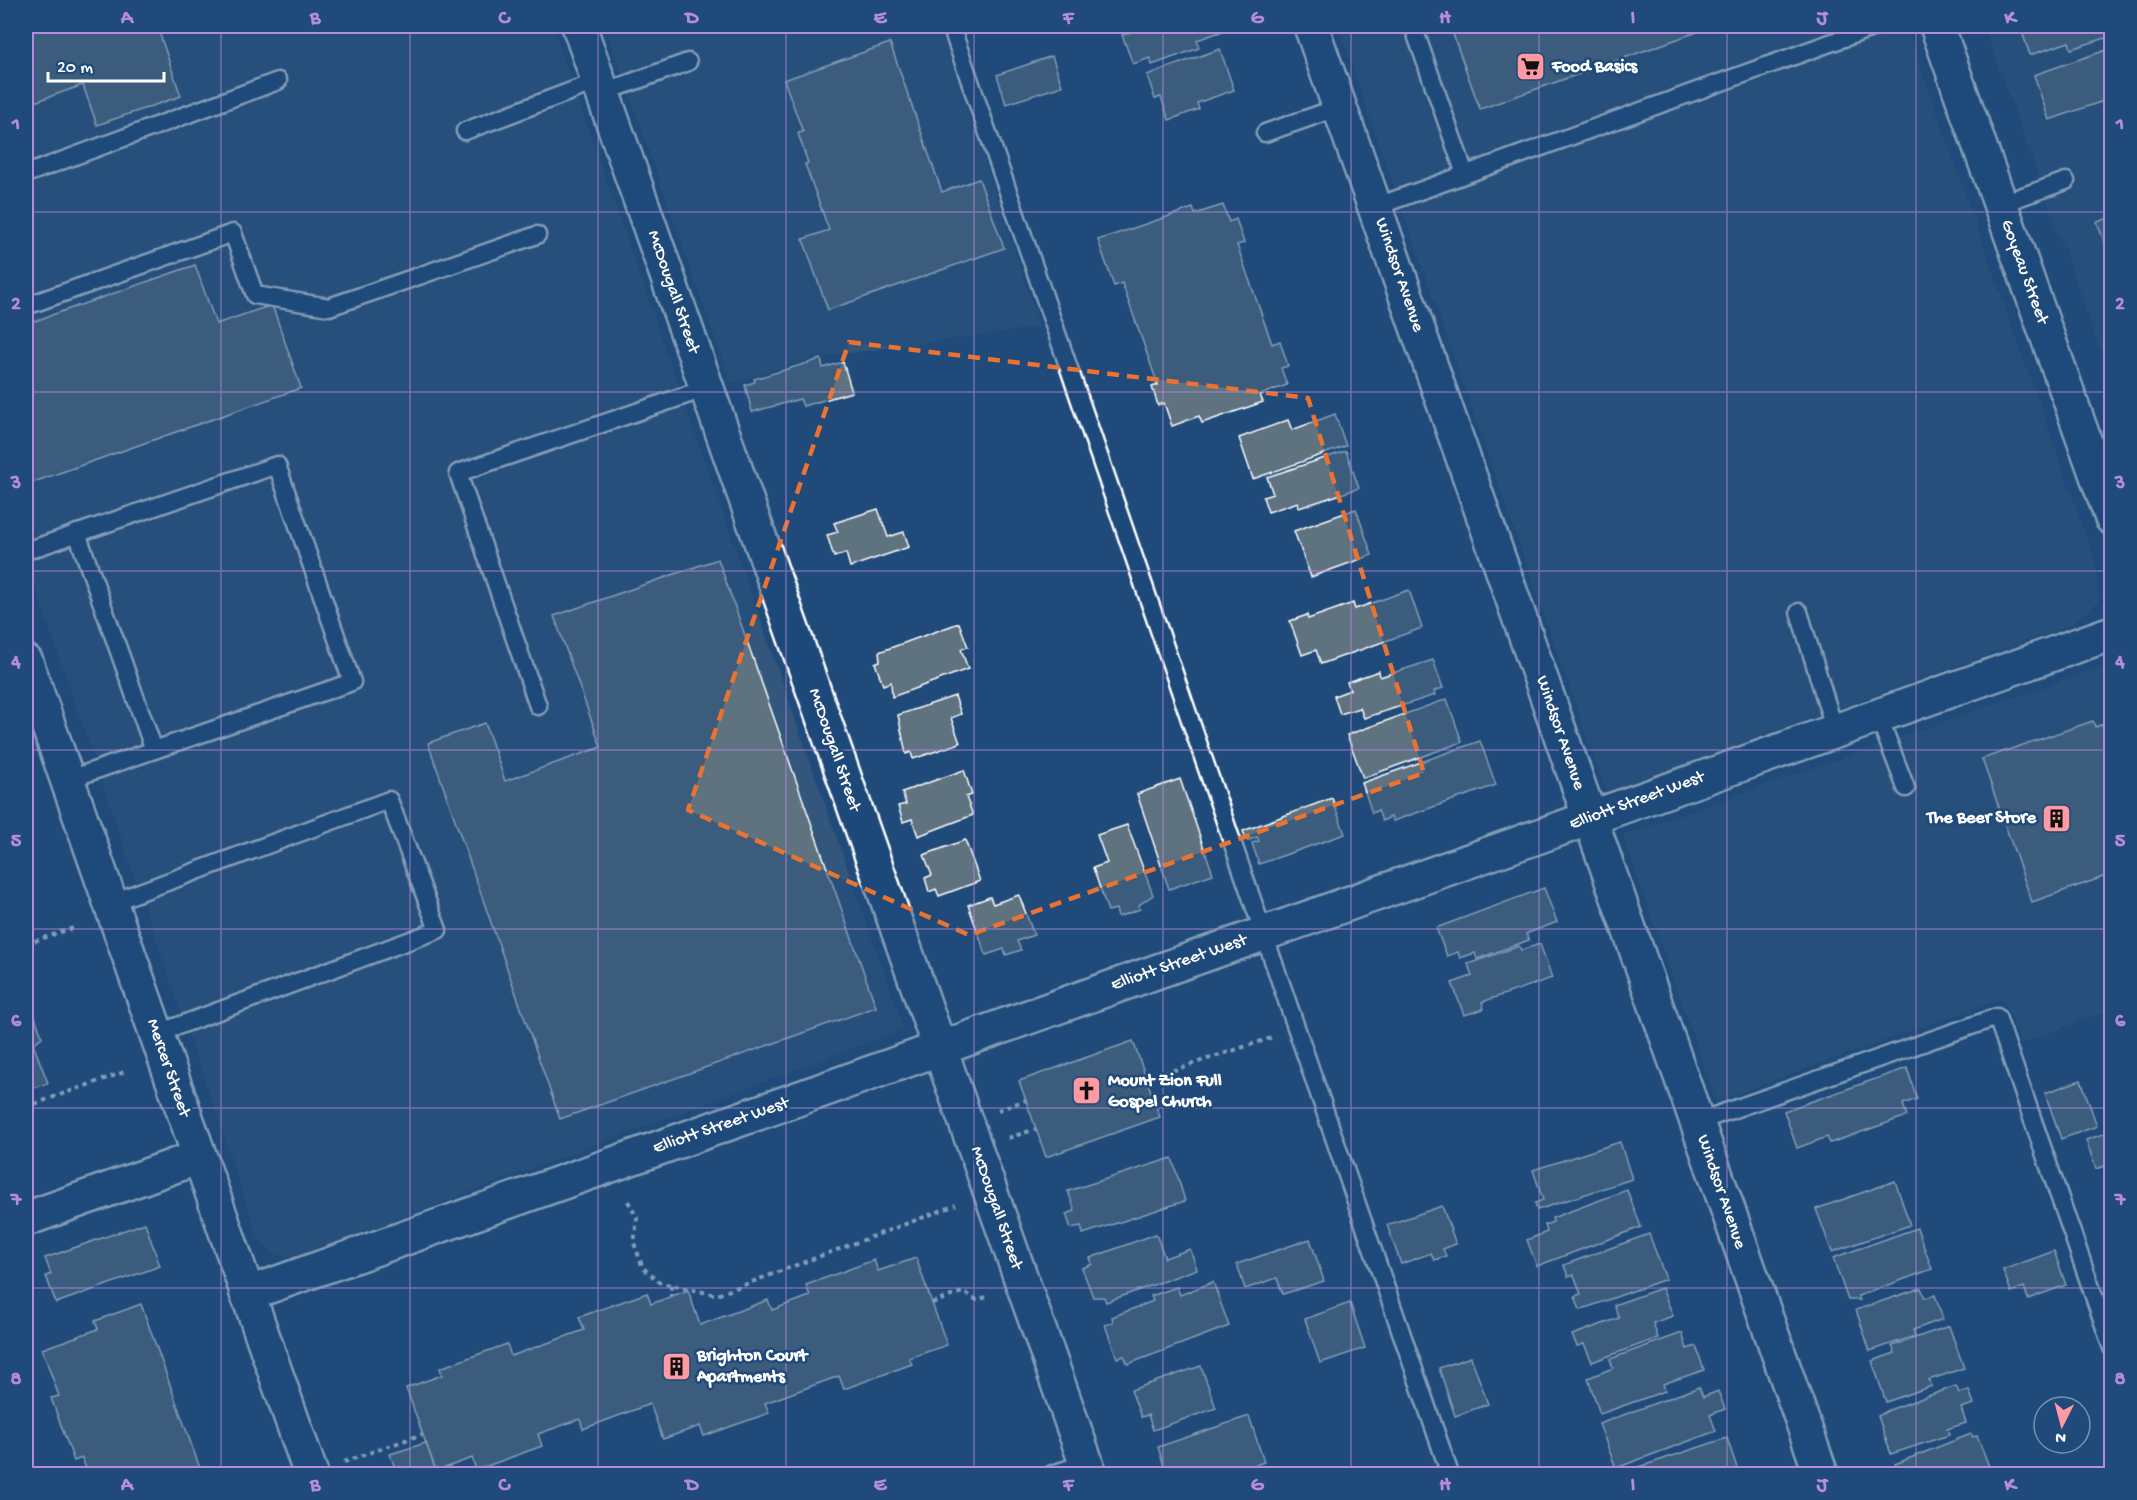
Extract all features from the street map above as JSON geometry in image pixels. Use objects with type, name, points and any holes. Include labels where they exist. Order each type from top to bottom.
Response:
[{"type":"street","name":"McDougall Street","points":[[579,26],[1088,1469]]},
{"type":"street","name":"Windsor Avenue","points":[[1311,26],[1821,1474]]},
{"type":"street","name":"Goyeau Street","points":[[1937,26],[2112,518]]},
{"type":"street","name":"Elliott Street West","points":[[247,1294],[2112,633]]},
{"type":"street","name":"Mercer Street","points":[[26,662],[310,1474]]},
{"type":"street","points":[[26,1219],[199,1157]]},
{"type":"lane","points":[[951,26],[1449,1474]]},
{"type":"lane","points":[[1413,26],[1465,174]]},
{"type":"lane","points":[[1375,207],[1876,26]]},
{"type":"lane","points":[[465,131],[600,87],[688,62]]},
{"type":"lane","points":[[26,174],[278,81]]},
{"type":"lane","points":[[1265,133],[1340,107]]},
{"type":"lane","points":[[2000,204],[2066,181]]},
{"type":"lane","points":[[26,306],[233,233],[255,295],[329,307],[537,235]]},
{"type":"lane","points":[[538,706],[458,473],[707,388]]},
{"type":"lane","points":[[26,551],[277,465],[352,682],[67,780]]},
{"type":"lane","points":[[77,533],[154,750]]},
{"type":"lane","points":[[1799,612],[1835,731]]},
{"type":"lane","points":[[1878,715],[1906,788]]},
{"type":"lane","points":[[110,903],[389,800],[438,930],[156,1034]]},
{"type":"lane","points":[[1697,1122],[1997,1017],[2112,1348]]},
{"type":"lane","points":[[1052,1474],[1088,1469]]},
{"type":"path","points":[[26,944],[76,927]]},
{"type":"path","points":[[1147,1079],[1296,1030]]},
{"type":"path","points":[[26,1107],[127,1071]]},
{"type":"path","points":[[993,1112],[1026,1100]]},
{"type":"path","points":[[1003,1140],[1036,1130]]},
{"type":"path","points":[[628,1201],[637,1218],[634,1243],[643,1268],[661,1283],[717,1295],[962,1203]]},
{"type":"path","points":[[671,1286],[671,1296]]},
{"type":"path","points":[[932,1303],[963,1292],[977,1300],[994,1296]]},
{"type":"path","points":[[344,1462],[423,1434]]},
{"type":"highlighted area","points":[[849,342],[1308,398],[1424,773],[969,935],[688,810]]},
{"type":"shaded area","points":[[26,26],[552,26],[904,1029],[294,1258],[274,1254],[259,1239],[26,560]]},
{"type":"shaded area","points":[[605,26],[939,26],[1040,327],[813,358],[731,383]]},
{"type":"shaded area","points":[[1338,26],[1906,26],[2095,561],[2099,601],[2070,625],[1606,792]]},
{"type":"shaded area","points":[[1984,26],[2111,26],[2111,381],[2064,248]]},
{"type":"shaded area","points":[[2103,666],[2111,668],[2111,1010],[2021,1043],[2003,998],[1716,1101],[1623,835]]},
{"type":"building","points":[[26,26],[157,26],[181,96],[97,125],[83,85],[26,105]]},
{"type":"building","points":[[1138,26],[1221,26],[1223,31],[1197,40],[1199,48],[1152,65],[1150,58],[1133,64],[1122,35],[1139,29]]},
{"type":"building","name":"Food Basics","points":[[1450,26],[1714,26],[1480,109]]},
{"type":"building","points":[[2020,26],[2112,26],[2112,36],[2071,49],[2069,42],[2030,55]]},
{"type":"building","points":[[890,43],[942,192],[979,179],[1004,248],[828,310],[803,239],[829,230],[805,164],[808,163],[798,133],[803,132],[784,80]]},
{"type":"building","points":[[2112,48],[2112,98],[2049,120],[2034,75]]},
{"type":"building","points":[[1220,49],[1234,90],[1197,103],[1199,109],[1169,120],[1161,97],[1155,99],[1147,75]]},
{"type":"building","points":[[1052,56],[1062,86],[1006,104],[997,75]]},
{"type":"building","points":[[1223,205],[1229,222],[1236,219],[1244,243],[1237,245],[1272,344],[1280,341],[1288,366],[1281,368],[1287,385],[1260,395],[1263,402],[1202,423],[1199,416],[1172,426],[1164,403],[1158,405],[1152,387],[1158,385],[1122,283],[1114,286],[1098,240],[1193,208],[1195,214]]},
{"type":"building","points":[[2112,217],[2112,263],[2097,222]]},
{"type":"building","points":[[195,265],[216,324],[272,305],[301,388],[28,484],[26,477],[26,324]]},
{"type":"building","points":[[821,359],[823,368],[843,362],[852,392],[803,406],[800,399],[752,412],[745,385],[755,382],[754,379]]},
{"type":"building","points":[[1335,414],[1346,446],[1253,479],[1239,438],[1288,420],[1292,430]]},
{"type":"building","points":[[1346,451],[1359,488],[1299,508],[1298,502],[1268,512],[1263,497],[1273,494],[1267,477]]},
{"type":"building","points":[[878,509],[888,537],[904,532],[909,547],[850,567],[846,553],[834,557],[827,535],[838,532],[834,523]]},
{"type":"building","points":[[1356,509],[1372,555],[1311,577],[1294,531]]},
{"type":"building","points":[[718,559],[876,1007],[560,1119],[428,743],[485,723],[505,781],[601,747],[554,616]]},
{"type":"building","points":[[1409,590],[1422,628],[1321,664],[1316,650],[1302,655],[1290,621],[1307,615],[1308,619],[1353,603],[1355,609]]},
{"type":"building","points":[[959,623],[968,647],[961,649],[968,669],[892,697],[891,682],[883,685],[875,663],[880,661],[879,652]]},
{"type":"building","points":[[1433,660],[1443,688],[1434,691],[1435,695],[1364,718],[1360,708],[1340,714],[1334,696],[1350,690],[1347,682],[1379,671],[1380,677]]},
{"type":"building","points":[[955,696],[961,714],[951,718],[960,743],[913,759],[911,752],[906,754],[898,715]]},
{"type":"building","points":[[1447,699],[1462,742],[1363,778],[1347,735]]},
{"type":"building","name":"The Beer Store","points":[[2093,721],[2095,727],[2107,723],[2112,735],[2112,894],[2106,876],[2032,902],[1982,759]]},
{"type":"building","points":[[1480,741],[1496,785],[1393,821],[1391,817],[1382,821],[1378,810],[1372,813],[1362,783]]},
{"type":"building","points":[[964,770],[972,795],[966,797],[973,815],[918,836],[912,819],[903,822],[898,806],[906,804],[902,792]]},
{"type":"building","points":[[1180,779],[1213,874],[1169,889],[1137,794]]},
{"type":"building","points":[[1332,798],[1345,834],[1259,864],[1252,843],[1259,841],[1257,837],[1247,841],[1243,831]]},
{"type":"building","points":[[1127,825],[1153,895],[1139,905],[1140,909],[1118,917],[1116,909],[1108,911],[1093,868],[1107,863],[1097,835]]},
{"type":"building","points":[[965,840],[980,881],[939,896],[936,889],[929,892],[925,878],[932,875],[924,855]]},
{"type":"building","points":[[1544,888],[1557,922],[1526,934],[1529,940],[1477,959],[1475,953],[1460,958],[1458,952],[1447,956],[1436,928]]},
{"type":"building","points":[[1019,895],[1034,935],[1017,941],[1021,950],[1006,955],[1004,949],[986,955],[968,905],[990,897],[993,904]]},
{"type":"building","points":[[1540,944],[1552,978],[1482,1002],[1484,1009],[1464,1015],[1452,983],[1472,976],[1468,964],[1519,946],[1521,950]]},
{"type":"building","points":[[26,991],[42,1037],[33,1044],[48,1083],[26,1091]]},
{"type":"building","name":"Mount Zion Full Gospel Church","points":[[1133,1041],[1160,1117],[1046,1157],[1019,1081]]},
{"type":"building","points":[[1907,1068],[1917,1099],[1903,1104],[1907,1116],[1830,1143],[1827,1137],[1797,1148],[1784,1111]]},
{"type":"building","points":[[2081,1080],[2097,1126],[2061,1139],[2045,1093]]},
{"type":"building","points":[[2112,1131],[2112,1163],[2096,1169],[2086,1140]]},
{"type":"building","points":[[1620,1142],[1632,1179],[1537,1210],[1535,1203],[1543,1200],[1533,1170]]},
{"type":"building","points":[[1172,1158],[1185,1201],[1083,1234],[1081,1226],[1071,1228],[1066,1214],[1075,1211],[1068,1191]]},
{"type":"building","points":[[1895,1181],[1910,1225],[1832,1252],[1816,1209]]},
{"type":"building","points":[[1627,1190],[1641,1227],[1537,1266],[1527,1240],[1547,1232],[1545,1225],[1553,1222],[1552,1218]]},
{"type":"building","points":[[1442,1206],[1456,1244],[1443,1249],[1446,1256],[1434,1260],[1431,1253],[1401,1264],[1387,1225]]},
{"type":"building","points":[[145,1223],[160,1266],[56,1303],[46,1276],[51,1274],[45,1258]]},
{"type":"building","points":[[1917,1228],[1932,1269],[1858,1296],[1860,1300],[1848,1300],[1833,1258]]},
{"type":"building","points":[[1156,1234],[1165,1258],[1190,1249],[1197,1269],[1106,1302],[1104,1297],[1093,1297],[1082,1268],[1092,1264],[1090,1258]]},
{"type":"building","points":[[1649,1234],[1666,1279],[1580,1310],[1575,1296],[1581,1294],[1574,1275],[1568,1277],[1564,1265]]},
{"type":"building","points":[[1310,1239],[1324,1281],[1283,1294],[1277,1278],[1245,1289],[1237,1264]]},
{"type":"building","points":[[2054,1251],[2066,1285],[2028,1299],[2024,1287],[2011,1292],[2003,1270]]},
{"type":"building","name":"Brighton Court Apartments","points":[[916,1258],[947,1345],[909,1358],[912,1364],[844,1389],[839,1376],[765,1403],[769,1413],[704,1436],[700,1426],[663,1439],[650,1404],[583,1429],[580,1419],[538,1434],[542,1446],[476,1470],[472,1458],[436,1471],[406,1388],[442,1375],[440,1368],[507,1344],[511,1356],[584,1330],[579,1317],[647,1293],[651,1304],[688,1290],[700,1325],[768,1300],[772,1310],[810,1296],[806,1285],[874,1260],[878,1271]]},
{"type":"building","points":[[1213,1282],[1229,1326],[1128,1364],[1124,1356],[1117,1358],[1105,1325],[1113,1322],[1112,1317],[1153,1301],[1151,1296],[1177,1287],[1180,1295]]},
{"type":"building","points":[[1662,1288],[1673,1316],[1653,1323],[1658,1338],[1592,1362],[1584,1344],[1577,1346],[1572,1335],[1619,1318],[1614,1305]]},
{"type":"building","points":[[1921,1288],[1925,1298],[1935,1295],[1943,1319],[1913,1330],[1915,1336],[1870,1351],[1856,1310]]},
{"type":"building","points":[[1350,1303],[1365,1348],[1320,1363],[1305,1319]]},
{"type":"building","points":[[141,1304],[202,1474],[88,1474],[82,1458],[74,1461],[51,1398],[59,1396],[42,1349],[98,1329],[95,1321]]},
{"type":"building","points":[[1949,1326],[1964,1368],[1929,1380],[1932,1386],[1886,1402],[1872,1361],[1895,1353],[1892,1346]]},
{"type":"building","points":[[1682,1333],[1687,1349],[1696,1346],[1704,1370],[1663,1384],[1665,1391],[1600,1414],[1588,1378],[1613,1368],[1610,1359]]},
{"type":"building","points":[[1471,1357],[1488,1404],[1455,1416],[1439,1368]]},
{"type":"building","points":[[1201,1366],[1216,1408],[1153,1430],[1148,1415],[1141,1417],[1131,1390]]},
{"type":"building","points":[[1956,1386],[1959,1393],[1969,1390],[1974,1404],[1961,1408],[1966,1423],[1947,1429],[1949,1435],[1891,1454],[1878,1416]]},
{"type":"building","points":[[1699,1387],[1703,1397],[1718,1391],[1725,1409],[1710,1415],[1716,1431],[1616,1468],[1599,1424]]},
{"type":"building","points":[[1249,1416],[1264,1462],[1228,1474],[1157,1474],[1155,1469],[1164,1466],[1158,1447]]},
{"type":"building","points":[[1971,1434],[1973,1437],[1977,1436],[1992,1474],[1899,1474],[1895,1464]]},
{"type":"building","points":[[1727,1438],[1739,1474],[1634,1474],[1633,1469]]},
{"type":"building","points":[[426,1443],[437,1474],[397,1474],[390,1454]]},
{"type":"place","name":"Food Basics","points":[[1531,67]]},
{"type":"place","name":"The Beer Store","points":[[2057,818]]},
{"type":"place","name":"Mount Zion Full Gospel Church","points":[[1087,1091]]},
{"type":"place","name":"Brighton Court Apartments","points":[[676,1366]]}]
